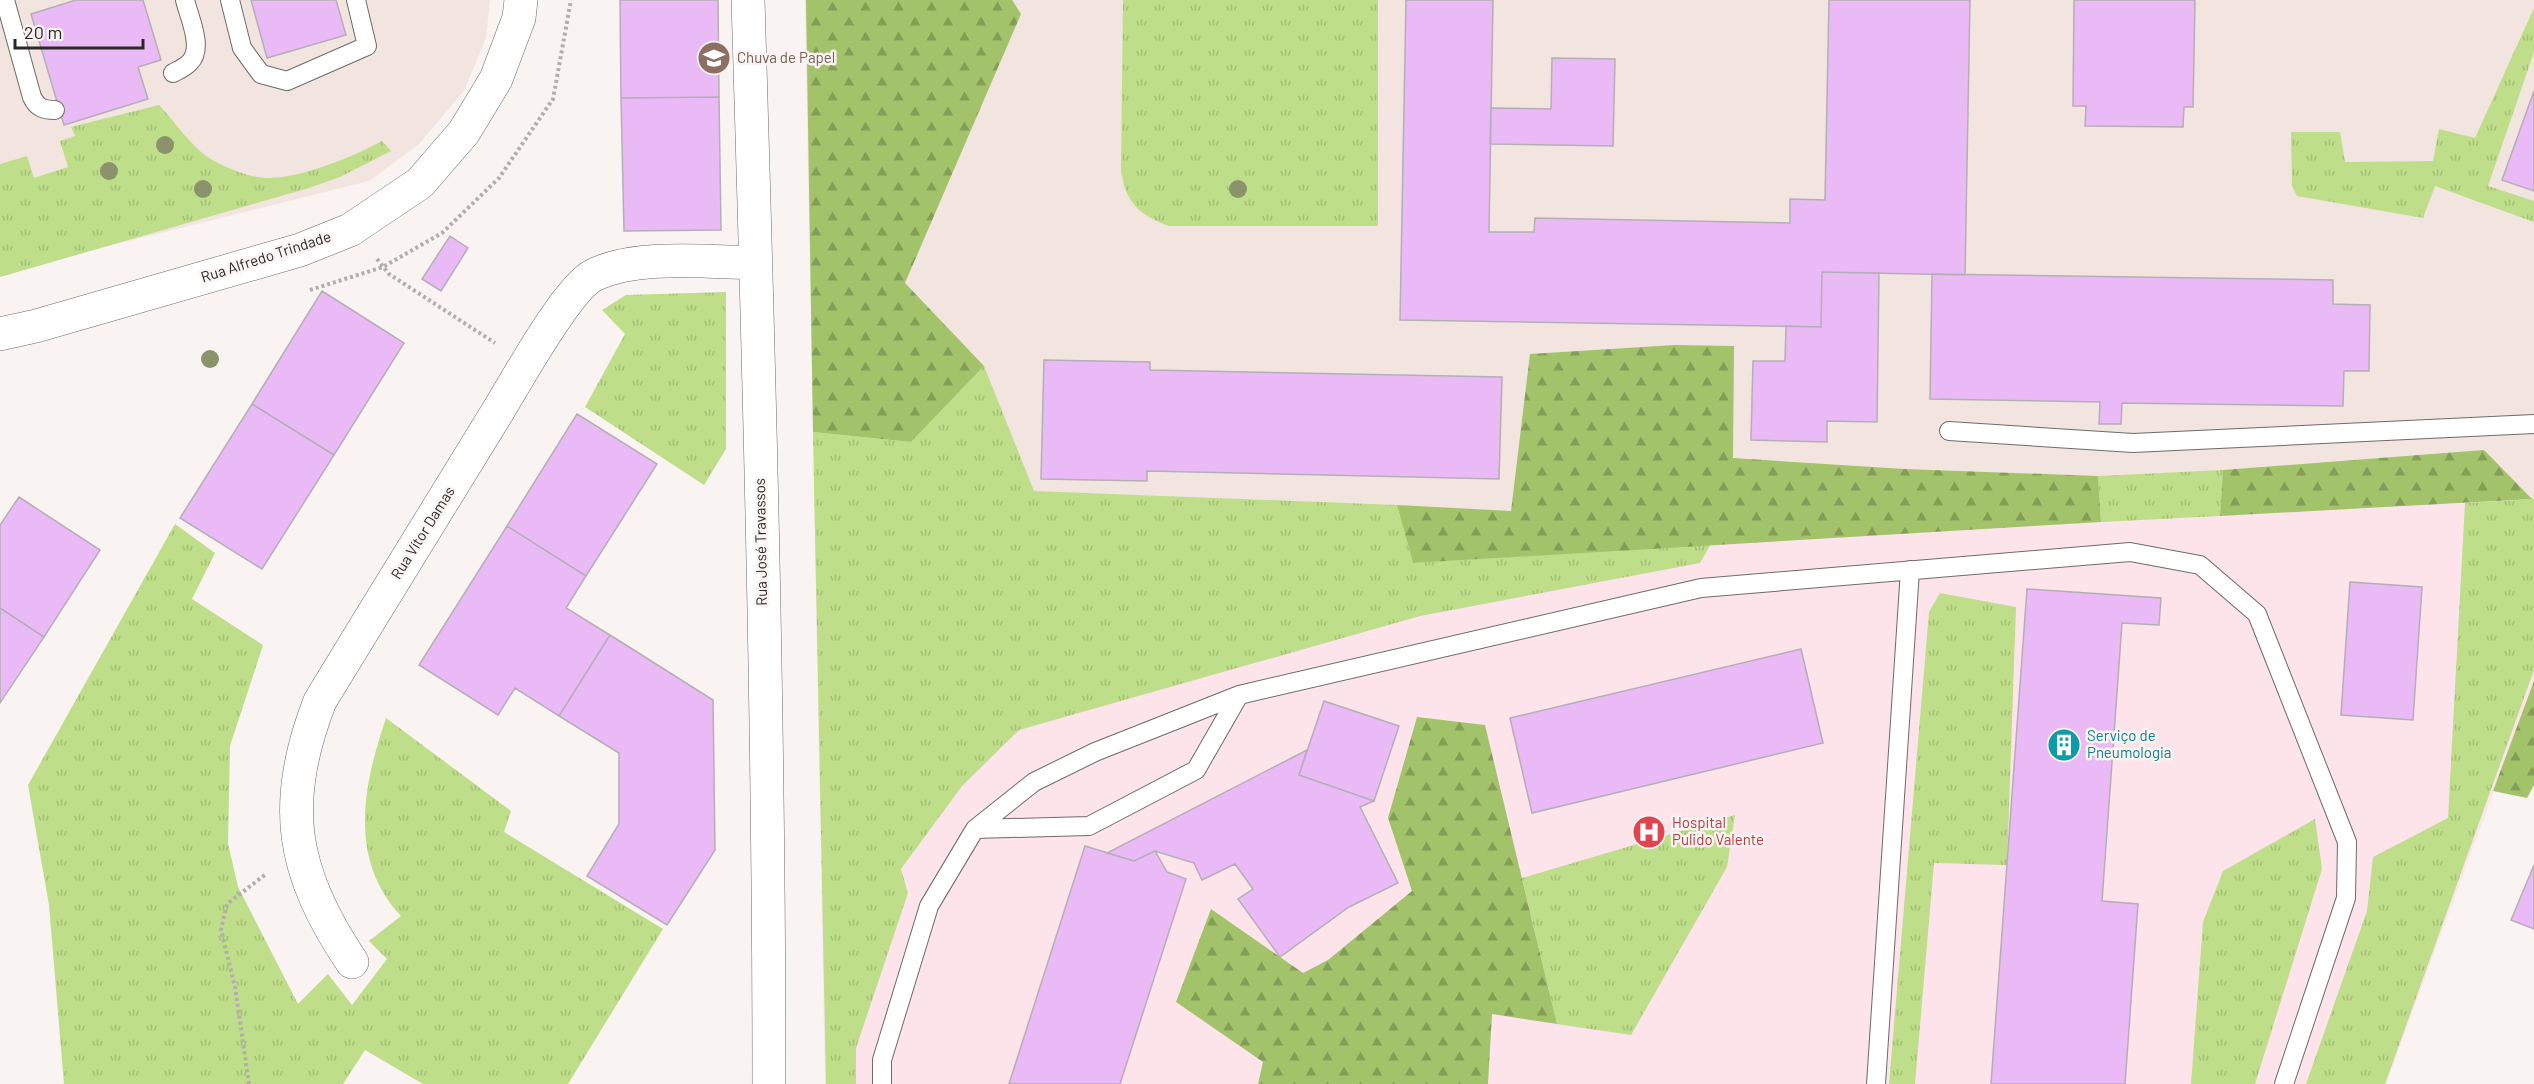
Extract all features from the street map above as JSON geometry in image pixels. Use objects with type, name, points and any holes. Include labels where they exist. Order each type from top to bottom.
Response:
[{"type":"street","name":"Rua Alfredo Trindade","points":[[0,334],[36,326],[300,250],[350,230],[420,183],[464,132],[496,79],[519,18],[521,0]]},
{"type":"street","name":"Rua José Travassos","points":[[748,0],[756,263],[769,942],[769,1084]]},
{"type":"street","name":"Rua Vítor Damas","points":[[352,962],[332,933],[315,900],[300,848],[296,799],[299,766],[307,733],[320,701],[566,302],[592,276],[621,265],[656,262],[756,263]]},
{"type":"lane","points":[[5,0],[32,97],[36,105],[45,110],[55,110]]},
{"type":"lane","points":[[173,73],[191,61],[196,50],[185,0]]},
{"type":"lane","points":[[230,0],[242,48],[261,74],[287,81],[367,46],[356,0]]},
{"type":"lane","points":[[1949,430],[2133,443],[2534,424]]},
{"type":"lane","points":[[882,1084],[882,1060],[929,906],[975,829],[1034,782],[1095,752],[1239,695],[1701,588],[2130,552],[2200,565],[2257,614],[2347,842],[2346,898],[2284,1084]]},
{"type":"lane","points":[[1876,1084],[1910,570]]},
{"type":"lane","points":[[975,829],[1089,826],[1196,770],[1239,695]]},
{"type":"path","points":[[350,230],[389,274],[527,363]]},
{"type":"path","points":[[249,1084],[235,987],[221,930],[227,904],[300,848]]},
{"type":"shaded area","points":[[0,0],[490,0],[486,38],[464,91],[418,145],[369,181],[0,273]]},
{"type":"shaded area","points":[[805,0],[2534,0],[2534,499],[1711,544],[1413,563],[816,592]]},
{"type":"shaded area","name":"Hospital Pulido Valente","points":[[2534,499],[2534,681],[2386,1084],[825,1084],[816,592],[1413,563],[1711,544]]},
{"type":"green space","points":[[806,0],[1012,0],[1021,14],[905,283],[984,366],[911,442],[813,432]]},
{"type":"green space","points":[[1123,0],[1378,0],[1378,226],[1169,226],[1142,212],[1130,200],[1121,171]]},
{"type":"green space","points":[[2534,8],[2534,52],[2488,186],[2534,201],[2534,222],[2435,186],[2423,218],[2297,196],[2292,186],[2291,132],[2340,132],[2345,162],[2433,161],[2439,129],[2475,138]]},
{"type":"green space","points":[[159,105],[206,156],[231,169],[252,176],[272,178],[304,172],[339,161],[382,141],[391,151],[340,177],[309,188],[0,277],[0,164],[27,156],[34,178],[68,167],[60,141],[75,136],[71,127]]},
{"type":"green space","points":[[726,292],[726,449],[704,485],[585,407],[625,334],[602,310],[626,295]]},
{"type":"green space","points":[[1675,345],[1734,346],[1733,458],[1904,469],[2098,476],[2101,522],[1413,563],[1397,505],[1511,511],[1530,354]]},
{"type":"green space","points":[[984,366],[1034,491],[1397,505],[1413,563],[1711,544],[1700,563],[1420,616],[1019,730],[962,786],[901,869],[908,893],[856,1048],[856,1084],[826,1084],[813,432],[911,442]]},
{"type":"green space","points":[[2484,450],[2532,499],[2220,516],[2223,470]]},
{"type":"green space","points":[[2223,470],[2220,516],[2101,522],[2098,476]]},
{"type":"green space","points":[[2534,499],[2534,670],[2385,1084],[2306,1084],[2367,911],[2373,857],[2448,818],[2465,503]]},
{"type":"green space","points":[[175,524],[215,553],[192,599],[263,645],[230,746],[228,843],[238,887],[298,1004],[328,974],[352,1005],[387,959],[369,941],[401,916],[384,894],[373,871],[367,846],[365,821],[371,770],[386,718],[511,811],[504,832],[663,929],[568,1084],[423,1084],[365,1050],[343,1084],[64,1084],[49,905],[28,785]]},
{"type":"green space","points":[[1940,593],[2016,607],[2007,865],[1934,863],[1915,1084],[1889,1084],[1929,612]]},
{"type":"green space","points":[[2534,681],[2534,785],[2527,798],[2493,791]]},
{"type":"green space","points":[[1417,717],[1485,725],[1557,1024],[1492,1014],[1488,1084],[1258,1084],[1263,1062],[1176,1002],[1211,909],[1303,973],[1328,960],[1412,891],[1388,818]]},
{"type":"green space","points":[[1735,815],[1727,867],[1631,1035],[1557,1024],[1522,878]]},
{"type":"green space","points":[[2315,819],[2322,869],[2255,1084],[2191,1084],[2203,922],[2223,871]]},
{"type":"building","points":[[76,0],[143,0],[161,60],[138,67],[148,99],[64,125],[31,14]]},
{"type":"building","points":[[251,0],[336,0],[346,35],[267,58]]},
{"type":"building","points":[[620,0],[718,0],[719,97],[621,98]]},
{"type":"building","points":[[1406,0],[1493,0],[1489,232],[1534,232],[1535,218],[1790,223],[1790,199],[1825,200],[1829,0],[1970,0],[1965,275],[1822,272],[1821,327],[1400,320]]},
{"type":"building","points":[[2074,0],[2195,0],[2193,107],[2184,107],[2183,127],[2085,126],[2086,106],[2073,106]]},
{"type":"building","points":[[1552,58],[1615,59],[1613,146],[1490,144],[1491,108],[1551,109]]},
{"type":"building","points":[[2534,91],[2534,191],[2502,180]]},
{"type":"building","points":[[719,97],[721,230],[624,231],[621,98]]},
{"type":"building","points":[[450,236],[468,248],[441,291],[422,279]]},
{"type":"building","points":[[1822,272],[1879,273],[1877,422],[1827,421],[1827,442],[1751,440],[1753,361],[1785,361],[1786,326],[1821,327]]},
{"type":"building","points":[[1932,274],[2333,280],[2333,304],[2370,305],[2369,371],[2344,371],[2343,406],[2122,403],[2121,424],[2099,424],[2100,402],[1930,399]]},
{"type":"building","points":[[322,291],[404,343],[334,455],[252,404]]},
{"type":"building","points":[[1044,360],[1150,362],[1150,370],[1502,377],[1499,479],[1147,471],[1147,481],[1041,479]]},
{"type":"building","points":[[252,404],[334,455],[262,569],[180,518]]},
{"type":"building","points":[[577,414],[657,464],[586,576],[507,526]]},
{"type":"building","points":[[19,497],[100,550],[44,637],[0,608],[0,525]]},
{"type":"building","points":[[507,526],[586,576],[566,608],[610,635],[559,716],[515,688],[498,715],[419,665]]},
{"type":"building","points":[[2350,582],[2422,587],[2413,720],[2341,715]]},
{"type":"building","name":"Serviço de Pneumologia","points":[[2027,589],[2161,598],[2159,625],[2122,623],[2102,901],[2138,904],[2125,1084],[1991,1084]]},
{"type":"building","points":[[0,608],[44,637],[0,703]]},
{"type":"building","points":[[610,635],[713,700],[715,850],[667,925],[587,876],[619,824],[619,753],[559,716]]},
{"type":"building","points":[[1801,649],[1823,743],[1532,813],[1510,718]]},
{"type":"building","points":[[1324,701],[1399,726],[1374,801],[1299,775]]},
{"type":"building","points":[[1307,750],[1299,775],[1374,801],[1360,807],[1398,883],[1349,907],[1280,957],[1238,899],[1253,889],[1235,864],[1202,880],[1194,863],[1155,851],[1134,861],[1107,853]]},
{"type":"building","points":[[1085,846],[1134,861],[1155,851],[1167,872],[1186,879],[1120,1084],[1009,1084]]},
{"type":"building","points":[[2534,865],[2534,929],[2511,920]]},
{"type":"place","name":"Chuva de Papel","points":[[714,58]]},
{"type":"place","name":"Serviço de Pneumologia","points":[[2064,745]]},
{"type":"place","name":"Hospital Pulido Valente","points":[[1649,832]]}]
